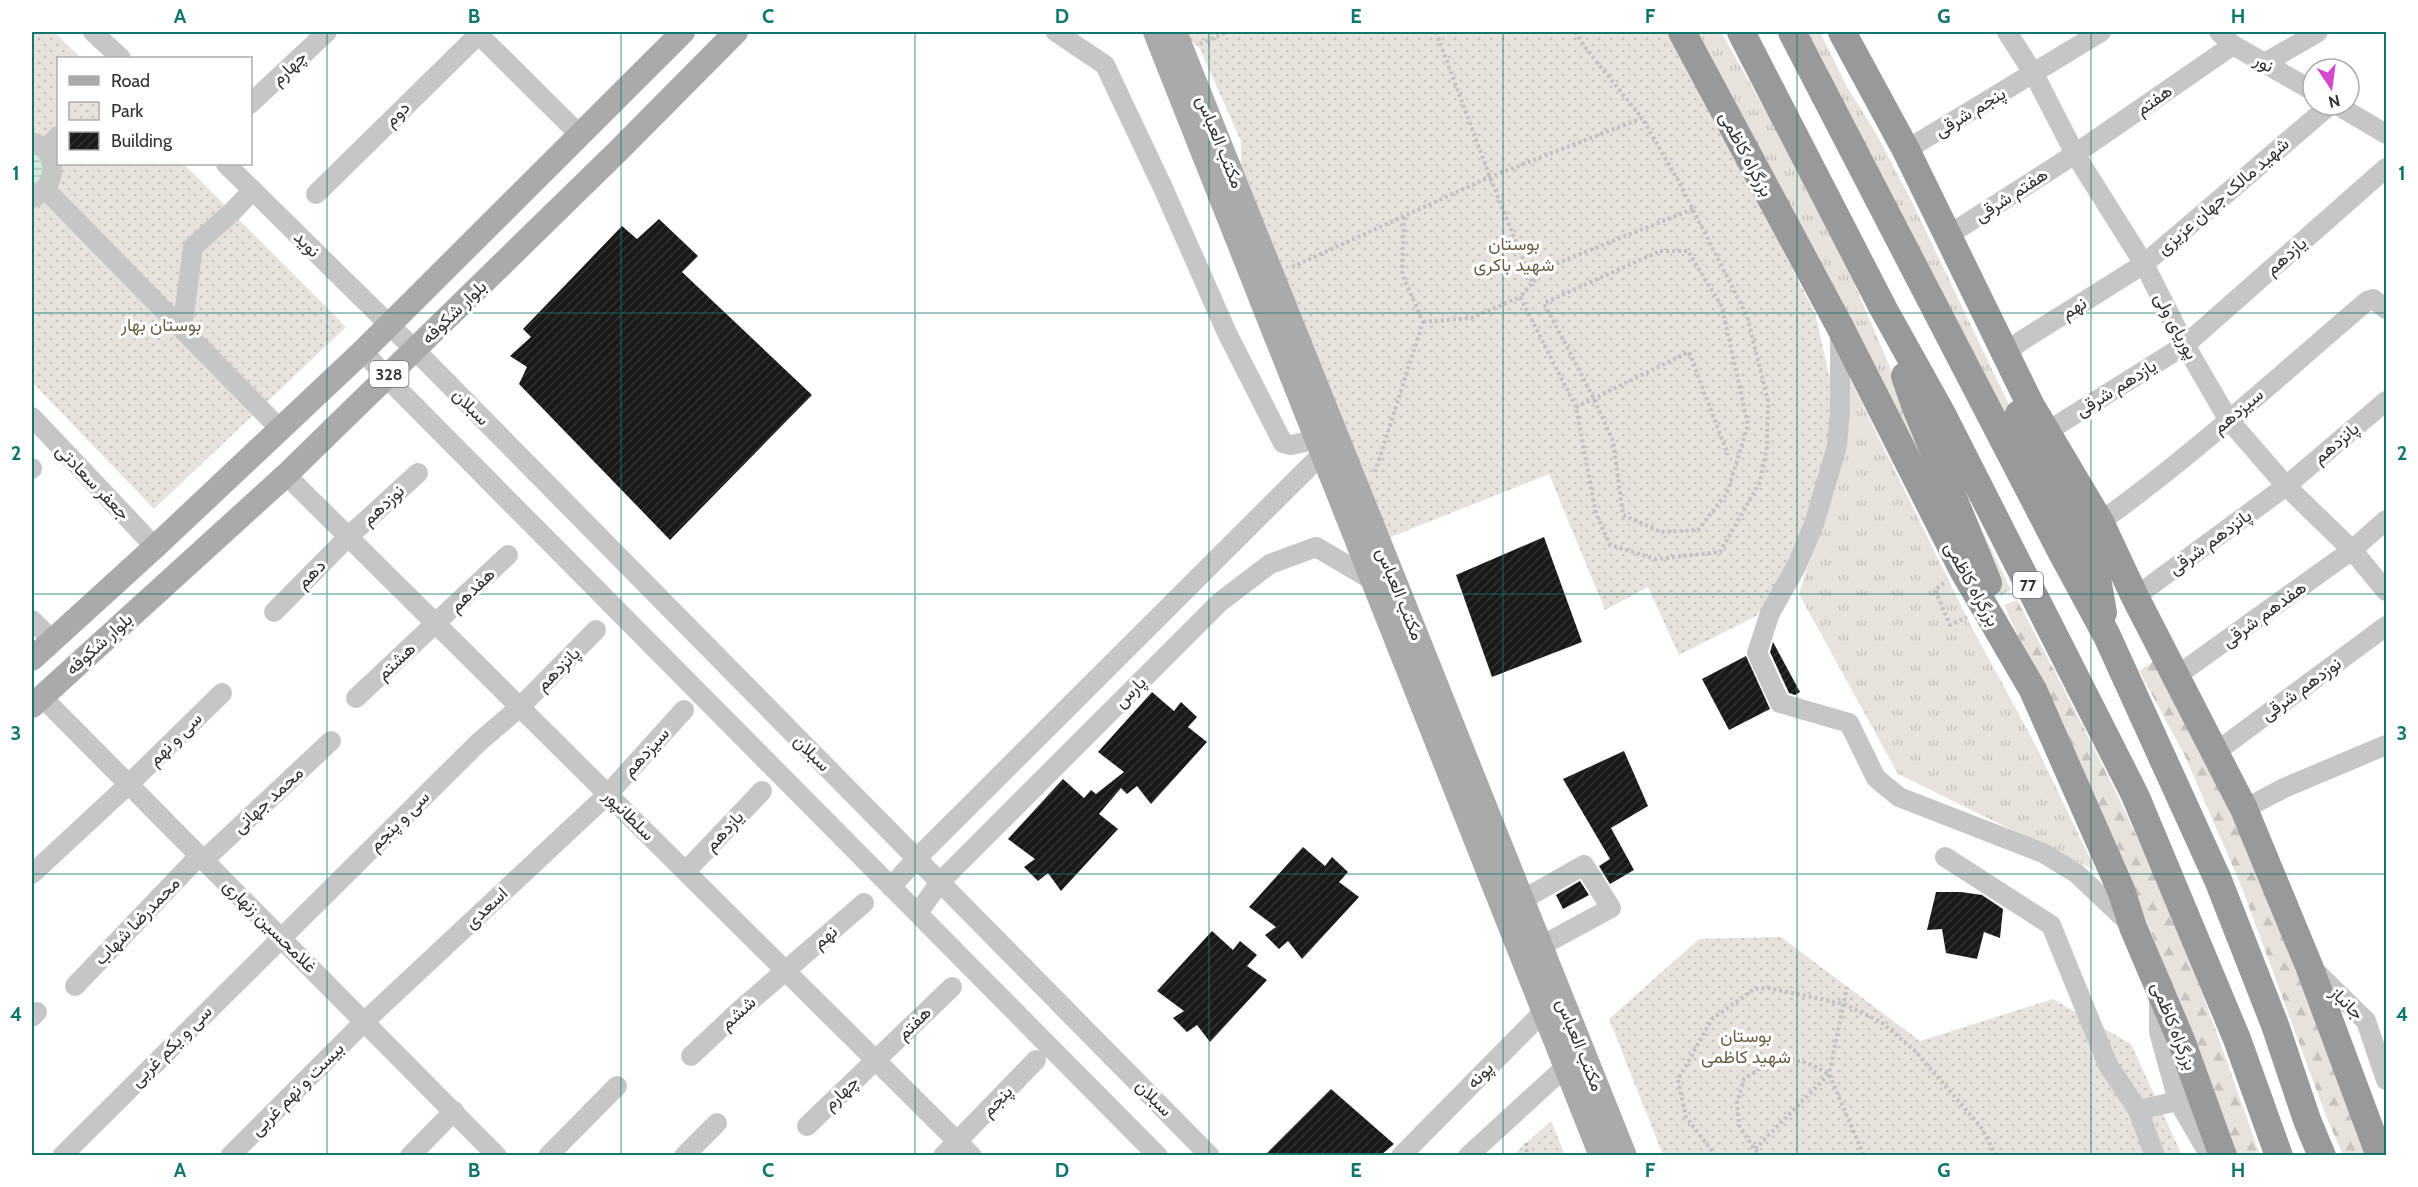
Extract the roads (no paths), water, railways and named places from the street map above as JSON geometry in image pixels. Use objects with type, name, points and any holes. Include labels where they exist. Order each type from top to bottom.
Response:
[{"type":"highway","name":"بزرگراه کاظمی","points":[[1682,32],[1840,327],[1963,570],[2033,690],[2121,890],[2133,927],[2181,1040],[2223,1155]]},
{"type":"highway","name":"77","points":[[1741,32],[1882,308],[1942,414],[2135,795],[2237,1039],[2279,1155]]},
{"type":"highway","name":"77","points":[[1792,32],[2107,636],[2218,880],[2275,1025],[2307,1120],[2322,1155]]},
{"type":"highway","points":[[1842,32],[1906,150],[2031,406],[2048,431],[2100,522],[2134,597],[2244,809],[2309,966],[2380,1155]]},
{"type":"highway","points":[[1973,288],[1996,364],[2058,498],[2096,572],[2107,636]]},
{"type":"highway","points":[[1882,308],[1915,405],[2033,690]]},
{"type":"highway","points":[[2307,1120],[2329,1155]]},
{"type":"main road","name":"بلوار شکوفه","points":[[32,659],[363,351],[683,32]]},
{"type":"main road","name":"بلوار شکوفه","points":[[37,701],[286,475],[617,152],[736,32]]},
{"type":"main road","name":"مکتب العباس","points":[[1155,32],[1327,445],[1574,1059],[1625,1155]]},
{"type":"main road","name":"مکتب العباس","points":[[1179,41],[1327,445],[1374,581],[1499,872],[1522,900],[1541,946],[1551,1003]]},
{"type":"main road","name":"مکتب العباس","points":[[1574,1059],[1601,1155]]},
{"type":"street","points":[[93,32],[119,57]]},
{"type":"street","name":"چهارم","points":[[252,102],[327,32]]},
{"type":"street","points":[[479,32],[579,134]]},
{"type":"street","name":"دوم","points":[[316,194],[479,32]]},
{"type":"street","points":[[1056,32],[1105,65],[1164,190],[1227,333],[1283,443],[1327,445]]},
{"type":"street","name":"پوریای ولی","points":[[2007,32],[2034,74],[2075,154],[2144,264],[2185,345],[2228,419],[2286,486],[2352,550],[2386,591]]},
{"type":"street","points":[[2034,74],[2101,32]]},
{"type":"street","points":[[2265,63],[2318,32]]},
{"type":"street","name":"نور","points":[[2226,38],[2301,84]]},
{"type":"street","name":"هفتم","points":[[2075,154],[2226,38]]},
{"type":"street","name":"پنجم شرقی","points":[[1906,150],[2034,74]]},
{"type":"street","points":[[2368,123],[2386,112]]},
{"type":"street","name":"شهید مالک جهان عزیزی","points":[[2144,264],[2316,117]]},
{"type":"street","points":[[2358,117],[2386,134]]},
{"type":"street","points":[[45,142],[51,159],[52,171],[38,194],[182,329],[280,429]]},
{"type":"street","name":"هفتم شرقی","points":[[1947,236],[2075,154]]},
{"type":"street","name":"نوید","points":[[227,165],[415,350]]},
{"type":"street","name":"یازدهم","points":[[2185,345],[2386,168]]},
{"type":"street","points":[[182,329],[193,247],[253,190]]},
{"type":"street","name":"نهم","points":[[2005,354],[2021,341],[2144,264]]},
{"type":"street","name":"سیزدهم","points":[[2100,522],[2128,502],[2367,301],[2380,304]]},
{"type":"street","points":[[1840,327],[1840,410],[1837,446],[1814,524],[1797,565],[1770,613],[1757,653],[1780,703],[1849,723],[1876,778],[1899,797],[2043,852],[2076,873],[2133,927]]},
{"type":"street","name":"یازدهم شرقی","points":[[2048,431],[2185,345]]},
{"type":"street","name":"سبلان","points":[[415,350],[1210,1155]]},
{"type":"street","name":"سبلان","points":[[363,351],[386,377],[1158,1155]]},
{"type":"street","name":"پانزدهم","points":[[2286,486],[2386,401]]},
{"type":"street","name":"جعفر سعادتی","points":[[32,417],[155,546]]},
{"type":"street","name":"پارس","points":[[891,886],[1327,445]]},
{"type":"street","name":"نوزدهم","points":[[348,537],[418,473]]},
{"type":"street","name":"سلطانپور","points":[[286,475],[972,1155]]},
{"type":"street","name":"پانزدهم شرقی","points":[[2134,597],[2286,486]]},
{"type":"street","points":[[2352,550],[2386,519]]},
{"type":"street","name":"دهم","points":[[274,612],[348,537]]},
{"type":"street","name":"پارس","points":[[918,913],[940,882],[1220,602],[1270,564],[1316,548],[1374,581]]},
{"type":"street","name":"هفدهم شرقی","points":[[2175,677],[2352,550]]},
{"type":"street","name":"هفدهم","points":[[436,624],[508,555]]},
{"type":"street","points":[[1198,577],[1220,602]]},
{"type":"street","points":[[32,620],[52,640]]},
{"type":"street","name":"هشتم","points":[[356,698],[436,624]]},
{"type":"street","name":"نوزدهم شرقی","points":[[2216,752],[2386,626]]},
{"type":"street","name":"پانزدهم","points":[[520,707],[596,630]]},
{"type":"street","name":"سی و نهم","points":[[32,874],[222,693]]},
{"type":"street","name":"غلامحسین زنهاری","points":[[37,701],[129,784],[497,1155]]},
{"type":"street","name":"سی و پنجم","points":[[281,937],[479,742],[520,707]]},
{"type":"street","name":"سیزدهم","points":[[608,794],[684,710]]},
{"type":"street","name":"محمد جهانی","points":[[202,858],[331,741]]},
{"type":"street","points":[[2244,809],[2284,788],[2386,745]]},
{"type":"street","name":"یازدهم","points":[[686,872],[762,791]]},
{"type":"street","name":"اسعدی","points":[[364,1022],[608,794]]},
{"type":"street","points":[[1944,857],[2051,925],[2108,1065],[2138,1110],[2155,1155]]},
{"type":"street","name":"محمدرضا شهاب","points":[[75,986],[202,858]]},
{"type":"street","points":[[1522,900],[1584,865],[1611,908],[1541,946]]},
{"type":"street","name":"نهم","points":[[785,970],[864,903]]},
{"type":"street","name":"سی و یکم غربی","points":[[62,1155],[281,937]]},
{"type":"street","name":"جانباز","points":[[2309,966],[2366,1020],[2386,1080]]},
{"type":"street","name":"ششم","points":[[691,1056],[785,970]]},
{"type":"street","name":"هفتم","points":[[875,1060],[952,987]]},
{"type":"street","points":[[2159,987],[2158,1032],[2178,1101],[2210,1155]]},
{"type":"street","name":"پونه","points":[[1401,1155],[1551,1003]]},
{"type":"street","name":"بیست و نهم غربی","points":[[230,1155],[364,1022]]},
{"type":"street","points":[[1468,1155],[1574,1059]]},
{"type":"street","name":"چهارم","points":[[807,1126],[875,1060]]},
{"type":"street","name":"پنجم","points":[[958,1141],[1036,1060]]},
{"type":"street","points":[[548,1155],[617,1086]]},
{"type":"street","points":[[2138,1110],[2178,1101]]},
{"type":"street","points":[[410,1155],[453,1111]]},
{"type":"street","points":[[684,1155],[717,1123]]},
{"type":"street","points":[[943,1155],[958,1141]]},
{"type":"park label","name":"بوستان شهید باکری","points":[[1514,254]]},
{"type":"park label","name":"بوستان بهار","points":[[161,325]]},
{"type":"park label","name":"بوستان شهید کاظمی","points":[[1746,1046]]}]
